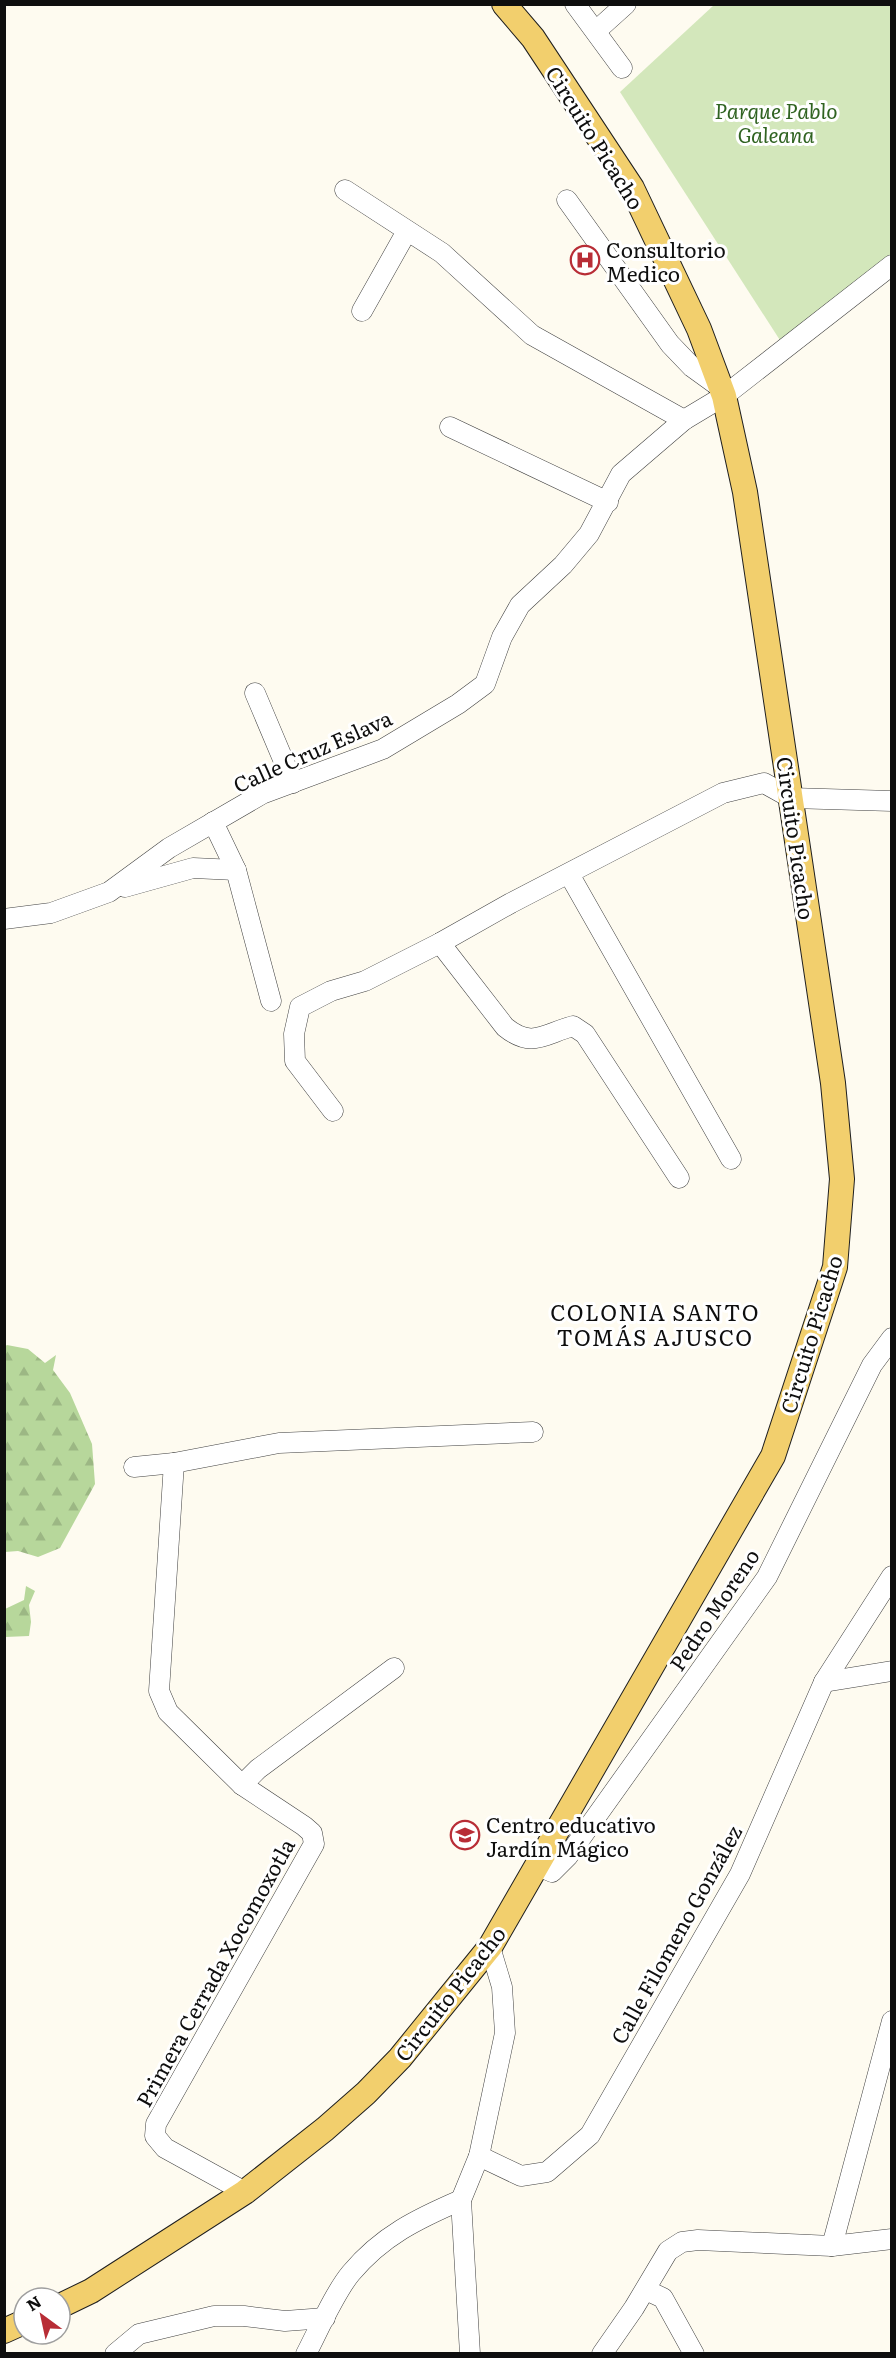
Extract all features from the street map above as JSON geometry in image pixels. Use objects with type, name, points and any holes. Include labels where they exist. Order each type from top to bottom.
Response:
[{"type":"main road","name":"Circuito Picacho","points":[[72,2300],[91,2291],[245,2192],[325,2129],[366,2093],[400,2058],[490,1947],[773,1456],[835,1267],[842,1179],[834,1094],[745,492],[722,392],[699,329],[632,188],[533,38],[504,4]]},
{"type":"street","points":[[575,4],[622,68]]},
{"type":"street","points":[[596,31],[626,4]]},
{"type":"street","points":[[345,190],[442,254],[532,335],[684,420]]},
{"type":"street","points":[[567,200],[670,344],[692,367],[722,392]]},
{"type":"street","points":[[362,311],[407,231]]},
{"type":"street","name":"Calle Cruz Eslava","points":[[4,919],[51,913],[109,892],[169,848],[262,794],[383,749],[458,704],[485,684],[502,637],[520,605],[563,565],[589,534],[621,474],[684,420],[891,265]]},
{"type":"street","points":[[450,427],[608,502]]},
{"type":"street","points":[[255,693],[293,783]]},
{"type":"street","points":[[333,1111],[296,1061],[294,1034],[300,1007],[331,991],[365,981],[723,793],[764,783],[791,798],[891,801]]},
{"type":"street","points":[[213,822],[236,870],[271,1001]]},
{"type":"street","points":[[109,892],[160,875],[193,868],[236,870]]},
{"type":"street","points":[[569,874],[731,1159]]},
{"type":"street","points":[[440,943],[505,1027],[518,1038],[532,1040],[573,1026],[585,1034],[679,1178]]},
{"type":"street","name":"Pedro Moreno","points":[[536,1865],[552,1872],[568,1856],[767,1577],[872,1365],[891,1338]]},
{"type":"street","points":[[134,1467],[279,1443],[533,1432]]},
{"type":"street","points":[[174,1462],[159,1691],[168,1712],[242,1785],[258,1769],[394,1668]]},
{"type":"street","name":"Calle Filomeno González","points":[[479,2156],[521,2176],[547,2172],[590,2135],[740,1874],[824,1682],[891,1576]]},
{"type":"street","points":[[824,1682],[891,1671]]},
{"type":"street","name":"Primera Cerrada Xocomoxotla","points":[[242,1785],[304,1826],[312,1833],[314,1844],[156,2124],[155,2136],[165,2148],[245,2192]]},
{"type":"street","points":[[470,2353],[461,2200],[479,2156],[505,2033],[502,1987],[490,1947]]},
{"type":"street","points":[[832,2246],[891,2021]]},
{"type":"street","points":[[306,2354],[350,2274],[385,2239],[418,2218],[461,2200]]},
{"type":"street","points":[[602,2354],[668,2251],[682,2242],[698,2240],[832,2246],[891,2239]]},
{"type":"street","points":[[645,2290],[663,2298],[694,2354]]},
{"type":"street","points":[[115,2354],[139,2334],[214,2316],[285,2320],[325,2318]]},
{"type":"green space","name":"Parque Pablo Galeana","points":[[714,5],[891,5],[891,265],[785,348],[620,92]]},
{"type":"green space","points":[[7,1345],[28,1349],[45,1363],[56,1355],[53,1370],[70,1393],[92,1444],[95,1484],[60,1548],[38,1557],[18,1551],[5,1552],[4,1347]]},
{"type":"green space","points":[[26,1586],[35,1591],[29,1605],[31,1622],[29,1636],[5,1637],[5,1609],[24,1600]]},
{"type":"place","name":"Consultorio Medico","points":[[585,260]]},
{"type":"place","name":"Centro educativo Jardín Mágico","points":[[465,1835]]},
{"type":"district","name":"COLONIA SANTO TOMÁS AJUSCO","points":[[655,1324]]}]
